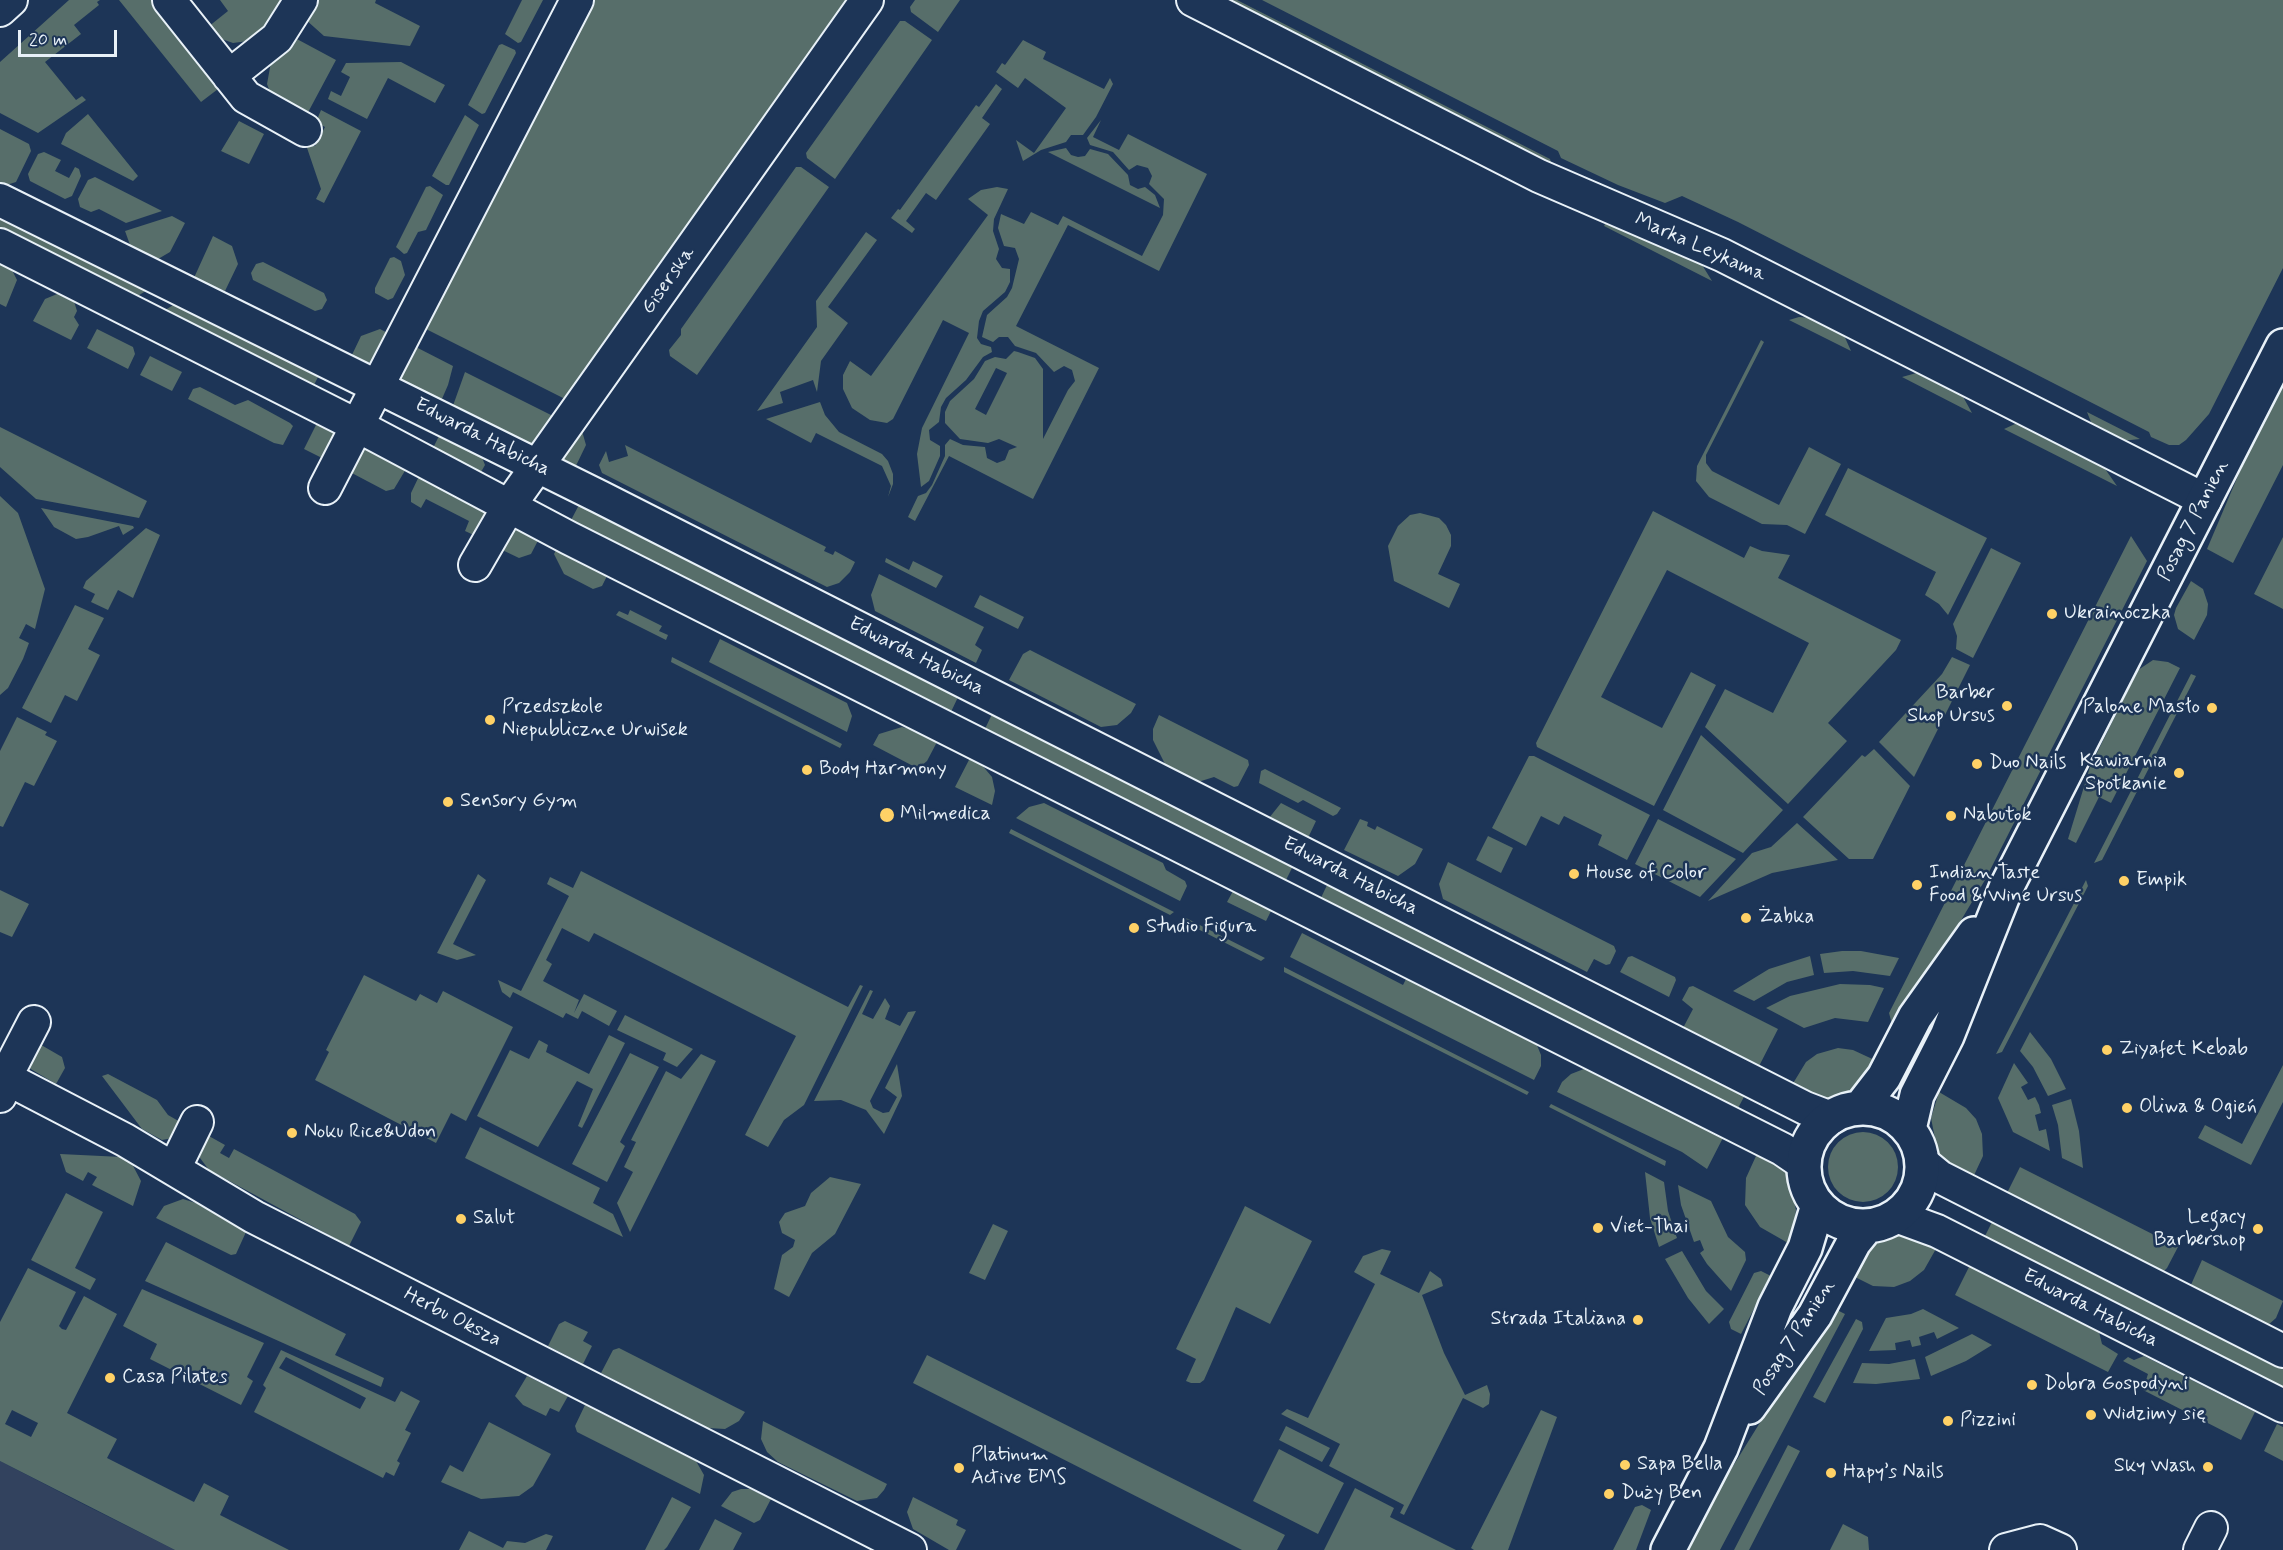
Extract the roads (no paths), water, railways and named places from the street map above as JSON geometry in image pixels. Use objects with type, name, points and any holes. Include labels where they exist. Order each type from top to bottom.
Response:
[{"type":"street","points":[[0,10],[11,0]]},
{"type":"street","points":[[169,0],[228,76],[254,103],[305,130]]},
{"type":"street","points":[[228,76],[277,38],[301,0]]},
{"type":"street","points":[[325,488],[577,0]]},
{"type":"street","name":"Giserska","points":[[476,566],[509,506],[867,0]]},
{"type":"street","name":"Marka Leykama","points":[[1193,0],[1539,176],[1722,255],[2205,500]]},
{"type":"street","name":"Edwarda Habicha","points":[[0,200],[379,386],[1805,1108],[1846,1113]]},
{"type":"street","points":[[0,245],[358,426],[509,506],[1757,1136],[1804,1164]]},
{"type":"street","name":"Posag 7 Panien","points":[[1910,1130],[1917,1095],[1947,1036],[2006,888],[2283,346]]},
{"type":"street","name":"Posag 7 Panien","points":[[1846,1113],[1884,1077],[1915,1017],[2006,888]]},
{"type":"street","points":[[2,1083],[34,1022]]},
{"type":"street","name":"Herbu Oksza","points":[[2,1083],[125,1140],[254,1217],[910,1550]]},
{"type":"street","points":[[1884,1111],[1910,1130],[1919,1145],[1923,1163],[1922,1176],[1916,1194],[1906,1209],[1881,1221],[1842,1222],[1818,1205],[1808,1188],[1804,1164],[1808,1146],[1814,1135],[1846,1113],[1884,1111]]},
{"type":"street","points":[[174,1169],[197,1122]]},
{"type":"street","points":[[1923,1163],[1940,1177],[2283,1351]]},
{"type":"street","name":"Posag 7 Panien","points":[[1668,1550],[1720,1448],[1775,1306],[1805,1248],[1818,1205]]},
{"type":"street","name":"Edwarda Habicha","points":[[1881,1221],[1937,1231],[2283,1406]]},
{"type":"street","name":"Posag 7 Panien","points":[[1720,1448],[1815,1315],[1854,1242],[1881,1221]]},
{"type":"street","points":[[2006,1550],[2040,1541],[2060,1550]]},
{"type":"place","name":"Ukrainoczka","points":[[2052,614]]},
{"type":"place","name":"Barber Shop Ursus","points":[[2007,706]]},
{"type":"place","name":"Palone Masło","points":[[2212,708]]},
{"type":"place","name":"Przedszkole Niepubliczne Urwisek","points":[[490,720]]},
{"type":"place","name":"Duo Nails","points":[[1977,764]]},
{"type":"place","name":"Body Harmony","points":[[807,770]]},
{"type":"place","name":"Kawiarnia Spotkanie","points":[[2179,773]]},
{"type":"place","name":"Sensory Gym","points":[[448,802]]},
{"type":"place","name":"Milmedica","points":[[887,815]]},
{"type":"place","name":"Nabutok","points":[[1951,816]]},
{"type":"place","name":"House of Color","points":[[1574,874]]},
{"type":"place","name":"Empik","points":[[2124,881]]},
{"type":"place","name":"Indian Taste Food & Wine Ursus","points":[[1917,885]]},
{"type":"place","name":"Żabka","points":[[1746,918]]},
{"type":"place","name":"Studio Figura","points":[[1134,928]]},
{"type":"place","name":"Ziyafet Kebab","points":[[2107,1050]]},
{"type":"place","name":"Oliwa & Ogień","points":[[2127,1108]]},
{"type":"place","name":"Noku Rice&Udon","points":[[292,1133]]},
{"type":"place","name":"Salut","points":[[461,1219]]},
{"type":"place","name":"Viet-Thai","points":[[1598,1228]]},
{"type":"place","name":"Legacy Barbershop","points":[[2258,1229]]},
{"type":"place","name":"Strada Italiana","points":[[1638,1320]]},
{"type":"place","name":"Casa Pilates","points":[[110,1378]]},
{"type":"place","name":"Dobra Gospodyni","points":[[2032,1385]]},
{"type":"place","name":"Widzimy się","points":[[2091,1415]]},
{"type":"place","name":"Pizzini","points":[[1948,1421]]},
{"type":"place","name":"Sapa Bella","points":[[1625,1465]]},
{"type":"place","name":"Sky Wash","points":[[2208,1467]]},
{"type":"place","name":"Platinum Active EMS","points":[[959,1468]]},
{"type":"place","name":"Hapy’s Nails","points":[[1831,1473]]},
{"type":"place","name":"Duży Ben","points":[[1609,1494]]}]
